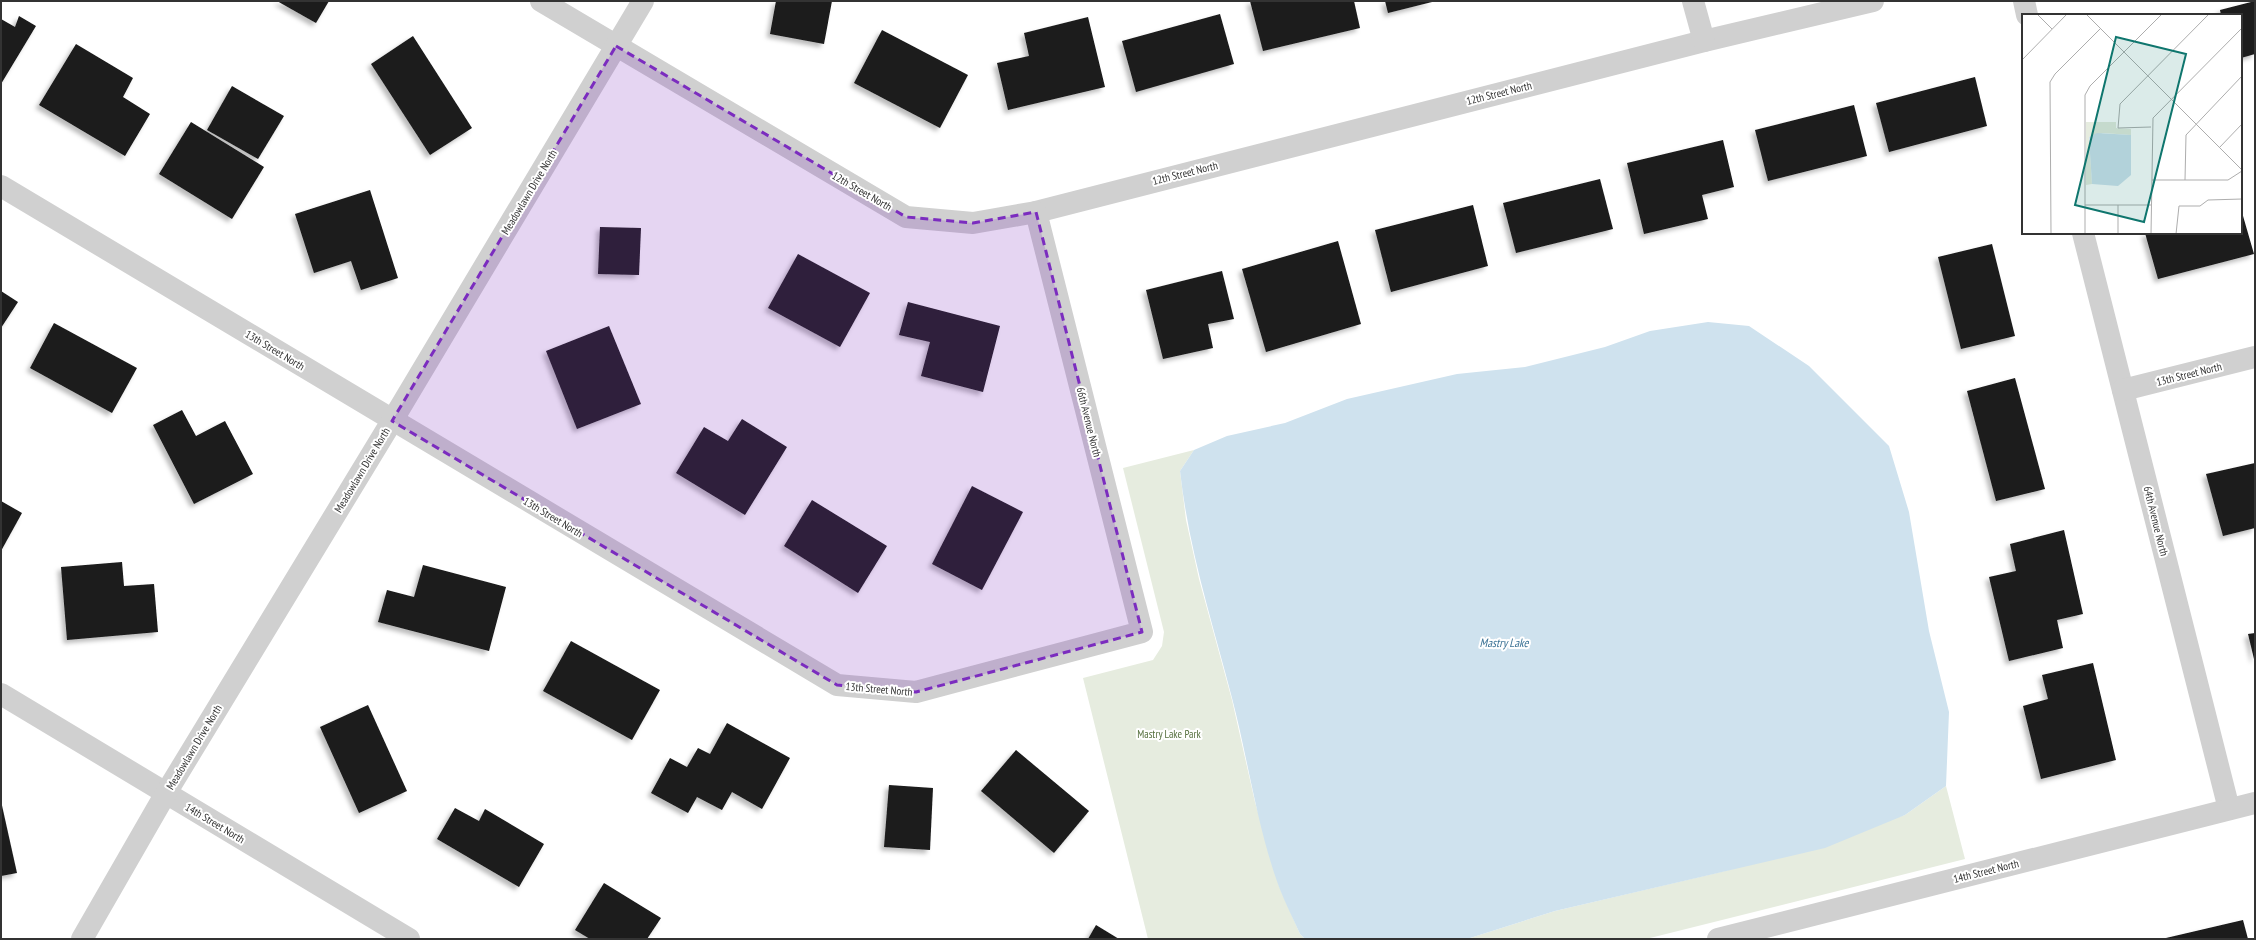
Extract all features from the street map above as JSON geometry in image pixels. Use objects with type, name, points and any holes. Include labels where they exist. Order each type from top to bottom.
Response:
[{"type":"street","name":"12th Street North","points":[[541,1],[906,217],[973,223],[1036,212],[1704,41],[1873,1]]},
{"type":"street","name":"Meadowlawn Drive North","points":[[82,939],[166,793],[643,1]]},
{"type":"street","points":[[1694,1],[1704,41]]},
{"type":"street","points":[[2024,1],[2027,14]]},
{"type":"street","name":"13th Street North","points":[[1,186],[837,685],[916,692],[1142,632]]},
{"type":"street","name":"66th Avenue North","points":[[1036,212],[1142,632]]},
{"type":"street","name":"64th Avenue North","points":[[2083,234],[2229,809]]},
{"type":"street","name":"13th Street North","points":[[2122,390],[2255,357]]},
{"type":"street","name":"14th Street North","points":[[1,694],[409,939]]},
{"type":"street","name":"14th Street North","points":[[1718,939],[2255,803]]},
{"type":"highlighted area","points":[[616,46],[906,217],[973,223],[1036,212],[1142,632],[916,692],[837,685],[392,421]]},
{"type":"green space","name":"Mastry Lake Park","points":[[1194,450],[1180,471],[1186,520],[1199,579],[1232,700],[1255,802],[1279,886],[1300,934],[1305,939],[1148,939],[1083,678],[1153,660],[1162,646],[1164,632],[1123,468]]},
{"type":"green space","points":[[1946,786],[1965,859],[1646,939],[1467,939],[1555,911],[1725,871],[1905,815]]},
{"type":"water","name":"Mastry Lake","points":[[1708,322],[1749,326],[1809,366],[1889,446],[1909,512],[1929,631],[1949,712],[1946,786],[1905,815],[1825,848],[1555,911],[1467,939],[1305,939],[1300,934],[1281,893],[1271,864],[1253,793],[1238,721],[1195,558],[1180,471],[1194,450],[1227,436],[1285,423],[1347,399],[1457,374],[1525,367],[1605,347],[1650,331]]},
{"type":"building","points":[[277,1],[329,1],[316,23]]},
{"type":"building","points":[[776,1],[832,1],[824,44],[770,34]]},
{"type":"building","points":[[1250,1],[1354,1],[1360,28],[1263,51]]},
{"type":"building","points":[[1385,1],[1432,1],[1432,2],[1388,13]]},
{"type":"building","points":[[2255,1],[2255,54],[2242,58],[2242,14],[2221,14],[2220,10]]},
{"type":"building","points":[[1220,14],[1234,64],[1136,92],[1122,41]]},
{"type":"building","points":[[19,16],[36,26],[1,84],[1,19],[15,27]]},
{"type":"building","points":[[1088,17],[1105,87],[1008,110],[997,63],[1029,56],[1024,33]]},
{"type":"building","points":[[882,30],[968,75],[940,128],[854,83]]},
{"type":"building","points":[[413,36],[472,128],[430,155],[371,64]]},
{"type":"building","points":[[76,44],[133,78],[123,97],[150,114],[125,156],[39,105]]},
{"type":"building","points":[[1975,77],[1987,126],[1889,152],[1876,103]]},
{"type":"building","points":[[232,86],[284,116],[258,159],[207,130]]},
{"type":"building","points":[[1854,105],[1867,156],[1768,181],[1755,130]]},
{"type":"building","points":[[191,122],[264,167],[232,219],[159,174]]},
{"type":"building","points":[[1723,140],[1734,187],[1702,195],[1708,219],[1644,234],[1627,163]]},
{"type":"building","points":[[1600,179],[1613,229],[1516,253],[1503,203]]},
{"type":"building","points":[[370,190],[398,278],[361,290],[351,261],[314,273],[295,214]]},
{"type":"building","points":[[1473,205],[1488,266],[1391,292],[1375,230]]},
{"type":"building","points":[[2242,212],[2254,254],[2158,279],[2145,234],[2242,234]]},
{"type":"building","points":[[600,227],[641,228],[639,275],[598,274]]},
{"type":"building","points":[[1338,241],[1361,324],[1266,352],[1242,269]]},
{"type":"building","points":[[1992,244],[2015,336],[1961,349],[1938,257]]},
{"type":"building","points":[[798,254],[870,293],[840,347],[768,308]]},
{"type":"building","points":[[1222,271],[1234,319],[1208,324],[1213,348],[1163,359],[1146,290]]},
{"type":"building","points":[[1,291],[18,302],[1,328]]},
{"type":"building","points":[[908,302],[1000,326],[983,392],[921,376],[930,342],[899,335]]},
{"type":"building","points":[[54,323],[137,368],[112,413],[30,368]]},
{"type":"building","points":[[609,326],[641,404],[577,429],[546,351]]},
{"type":"building","points":[[2015,378],[2045,489],[1996,501],[1967,391]]},
{"type":"building","points":[[182,410],[196,436],[225,421],[253,474],[194,504],[153,425]]},
{"type":"building","points":[[742,419],[787,447],[745,515],[676,473],[704,427],[728,441]]},
{"type":"building","points":[[2255,463],[2255,528],[2223,536],[2206,474]]},
{"type":"building","points":[[972,486],[1023,512],[982,590],[932,564]]},
{"type":"building","points":[[812,500],[887,546],[858,593],[784,546]]},
{"type":"building","points":[[1,501],[22,513],[1,551]]},
{"type":"building","points":[[2064,530],[2083,614],[2057,620],[2063,648],[2009,661],[1989,577],[2016,571],[2010,544]]},
{"type":"building","points":[[122,562],[124,586],[154,584],[158,632],[67,640],[61,567]]},
{"type":"building","points":[[423,565],[506,587],[489,651],[378,622],[387,590],[414,597]]},
{"type":"building","points":[[2255,633],[2255,659],[2254,659],[2248,634]]},
{"type":"building","points":[[571,641],[660,690],[632,740],[543,691]]},
{"type":"building","points":[[2093,663],[2116,760],[2041,779],[2023,706],[2048,699],[2042,675]]},
{"type":"building","points":[[368,705],[407,791],[359,813],[320,727]]},
{"type":"building","points":[[727,723],[790,758],[762,809],[732,792],[722,810],[697,797],[688,813],[651,793],[670,758],[687,767],[698,748],[710,754]]},
{"type":"building","points":[[1016,750],[1089,811],[1054,853],[981,791]]},
{"type":"building","points":[[889,785],[933,788],[930,850],[884,847]]},
{"type":"building","points":[[1,801],[17,873],[1,876]]},
{"type":"building","points":[[455,808],[479,821],[485,809],[544,844],[519,887],[437,839]]},
{"type":"building","points":[[604,883],[661,918],[647,939],[590,939],[575,930]]},
{"type":"building","points":[[2243,920],[2248,939],[2166,939],[2166,938]]},
{"type":"building","points":[[1096,925],[1119,939],[1088,939]]}]
